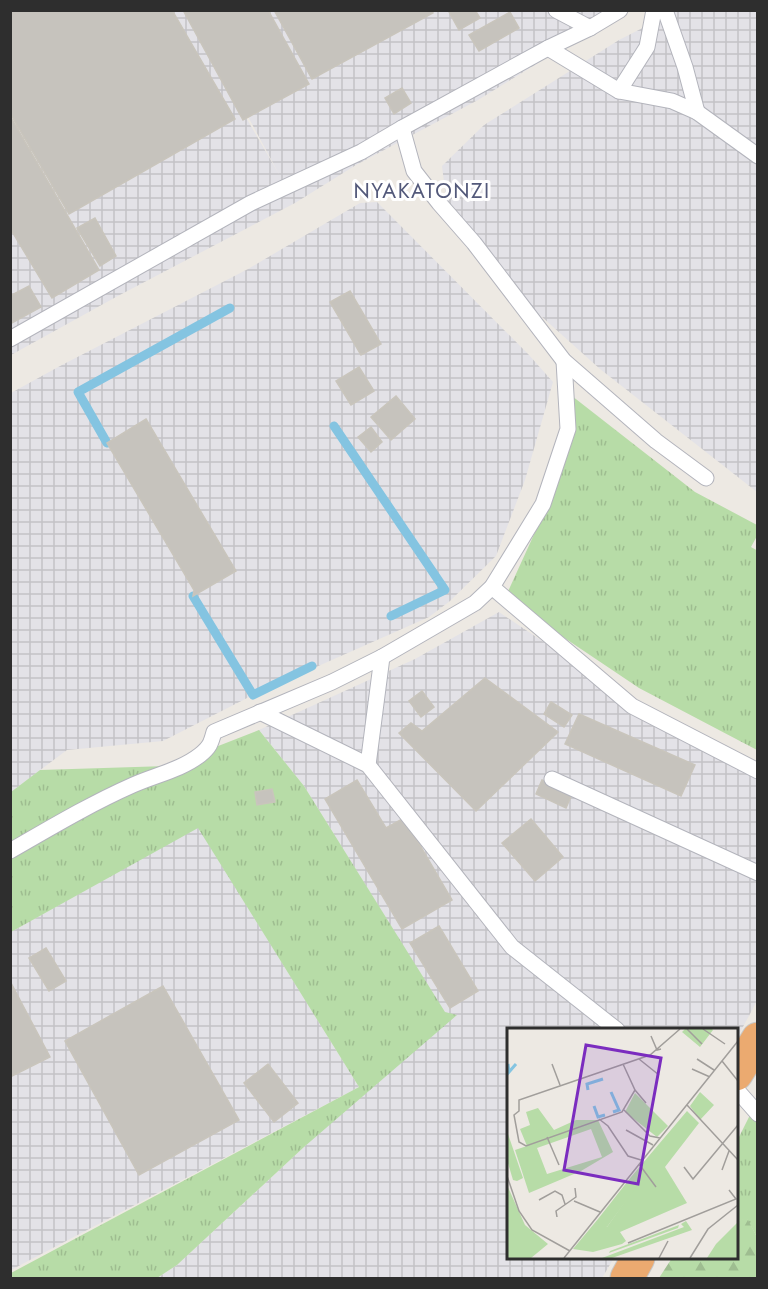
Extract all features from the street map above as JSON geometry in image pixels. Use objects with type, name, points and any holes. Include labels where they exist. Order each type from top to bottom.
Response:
[{"type":"highway","points":[[627,1278],[637,1259]]},
{"type":"lane","points":[[556,10],[590,28]]},
{"type":"lane","points":[[10,339],[251,203],[362,152],[620,10]]},
{"type":"lane","points":[[619,91],[648,47],[654,10]]},
{"type":"lane","points":[[665,10],[685,66],[697,112]]},
{"type":"lane","points":[[548,48],[619,91],[672,101],[697,112],[758,156]]},
{"type":"lane","points":[[402,128],[414,171],[489,261],[564,361],[656,441],[706,478]]},
{"type":"lane","points":[[10,851],[71,816],[133,785],[186,764],[210,746],[214,732],[332,682],[382,657],[475,603],[492,587],[543,504],[568,429],[564,361]]},
{"type":"lane","points":[[492,587],[632,706],[758,771]]},
{"type":"lane","points":[[368,765],[382,657]]},
{"type":"lane","points":[[260,712],[368,765],[512,947],[616,1028]]},
{"type":"lane","points":[[552,779],[758,873]]},
{"type":"lane","points":[[738,1091],[758,1114]]},
{"type":"shaded area","points":[[11,11],[187,11],[209,54],[280,176],[191,11],[622,11],[478,100],[356,165],[295,203],[11,355]]},
{"type":"shaded area","points":[[676,11],[757,11],[757,492],[600,369],[483,264],[448,215],[442,166],[484,125],[619,40]]},
{"type":"shaded area","points":[[377,202],[553,382],[525,480],[496,556],[450,601],[429,617],[253,695],[163,741],[67,750],[11,792],[11,393],[248,269],[360,203]]},
{"type":"shaded area","points":[[499,612],[661,721],[757,774],[757,1001],[738,1036],[738,1028],[507,1028],[507,1259],[613,1259],[602,1278],[157,1278],[177,1265],[445,1013],[304,786],[259,730],[415,659]]},
{"type":"shaded area","points":[[198,827],[359,1087],[11,1270],[11,932]]},
{"type":"green space","points":[[572,396],[695,492],[757,525],[757,536],[751,547],[758,551],[757,750],[639,688],[505,598],[557,484]]},
{"type":"green space","points":[[259,730],[304,786],[445,1012],[457,1015],[304,1147],[177,1265],[157,1278],[11,1278],[11,1273],[359,1087],[198,828],[11,932],[11,792],[40,770],[167,766]]},
{"type":"green space","points":[[757,1101],[757,1237],[747,1219],[738,1221],[738,1139]]},
{"type":"green space","points":[[747,1218],[757,1237],[757,1278],[659,1278],[671,1259],[738,1259],[738,1221]]},
{"type":"building","points":[[10,10],[172,10],[235,119],[69,214],[10,113]]},
{"type":"building","points":[[183,10],[268,10],[309,84],[243,120]]},
{"type":"building","points":[[274,10],[432,10],[433,13],[312,79]]},
{"type":"building","points":[[448,10],[475,10],[480,18],[459,30]]},
{"type":"building","points":[[510,12],[519,28],[479,51],[469,35]]},
{"type":"building","points":[[402,88],[411,103],[394,114],[385,98]]},
{"type":"building","points":[[10,116],[99,270],[52,298],[10,228]]},
{"type":"building","points":[[95,218],[116,256],[100,266],[77,228]]},
{"type":"building","points":[[29,286],[41,307],[10,324],[10,296]]},
{"type":"building","points":[[350,291],[381,344],[361,355],[330,302]]},
{"type":"building","points":[[359,367],[374,391],[351,405],[336,381]]},
{"type":"building","points":[[396,396],[415,419],[391,440],[371,417]]},
{"type":"building","points":[[146,419],[236,571],[193,596],[194,590],[107,443]]},
{"type":"building","points":[[371,427],[382,442],[371,452],[358,437]]},
{"type":"building","points":[[485,678],[558,732],[476,811],[399,733],[411,723],[422,731]]},
{"type":"building","points":[[422,691],[434,707],[421,717],[409,701]]},
{"type":"building","points":[[551,702],[572,715],[564,727],[544,714]]},
{"type":"building","points":[[579,714],[695,765],[681,796],[565,744]]},
{"type":"building","points":[[357,780],[386,828],[404,818],[452,900],[402,929],[325,799]]},
{"type":"building","points":[[542,780],[572,794],[566,808],[536,794]]},
{"type":"building","points":[[272,789],[275,802],[257,805],[255,792]]},
{"type":"building","points":[[531,819],[563,857],[535,881],[502,843]]},
{"type":"building","points":[[439,926],[478,991],[450,1008],[410,943]]},
{"type":"building","points":[[46,948],[66,981],[49,991],[29,958]]},
{"type":"building","points":[[10,981],[50,1057],[10,1077]]},
{"type":"building","points":[[163,986],[239,1120],[139,1175],[65,1041]]},
{"type":"building","points":[[268,1064],[298,1103],[274,1122],[244,1083]]},
{"type":"waterway","points":[[107,443],[78,392],[230,308]]},
{"type":"waterway","points":[[334,426],[445,590],[391,616]]},
{"type":"waterway","points":[[193,596],[253,695],[312,666]]},
{"type":"district","name":"NYAKATONZI","points":[[422,191]]}]
